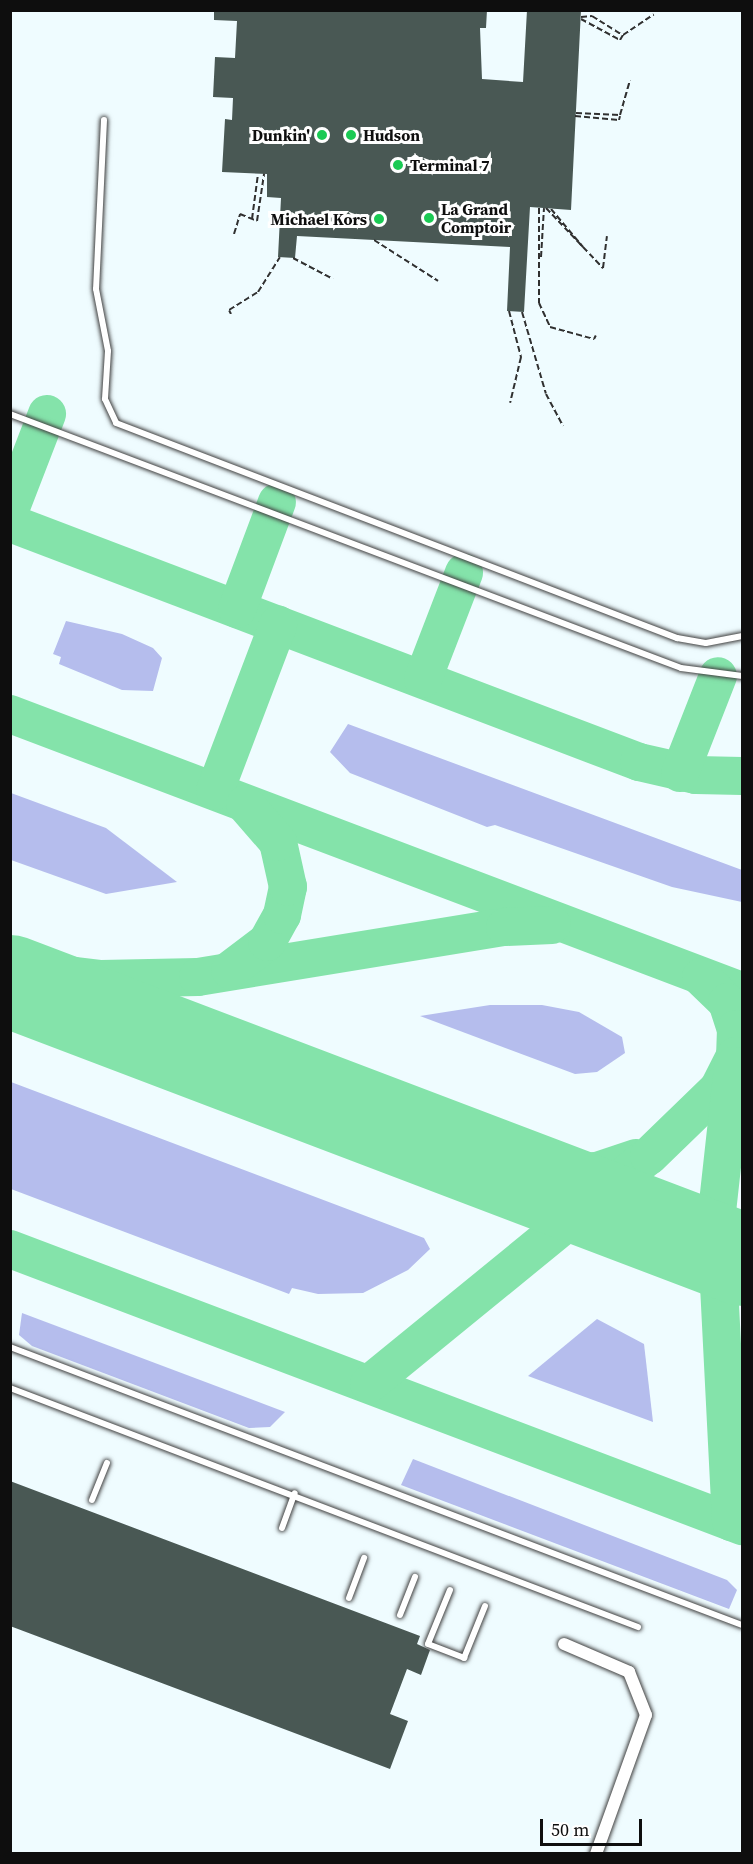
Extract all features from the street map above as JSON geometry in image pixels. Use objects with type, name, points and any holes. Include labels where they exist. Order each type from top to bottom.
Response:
[{"type":"street","points":[[564,1644],[629,1672],[646,1715],[596,1854]]},
{"type":"lane","points":[[104,120],[96,289],[108,351],[105,399],[116,423],[677,638],[706,643],[742,636]]},
{"type":"lane","points":[[10,414],[681,668],[742,676]]},
{"type":"lane","points":[[10,1347],[742,1625]]},
{"type":"lane","points":[[10,1388],[295,1493],[638,1627]]},
{"type":"lane","points":[[92,1500],[107,1463]]},
{"type":"lane","points":[[282,1528],[295,1493]]},
{"type":"lane","points":[[349,1598],[364,1558]]},
{"type":"lane","points":[[400,1615],[415,1577]]},
{"type":"lane","points":[[450,1590],[428,1644],[464,1658],[485,1606]]},
{"type":"path","points":[[622,34],[592,16],[581,18],[620,40],[622,34],[654,14]]},
{"type":"path","points":[[620,115],[576,114],[619,120],[630,80]]},
{"type":"path","points":[[252,219],[258,174]]},
{"type":"path","points":[[234,234],[240,214],[257,221],[264,174]]},
{"type":"path","points":[[539,208],[541,257]]},
{"type":"path","points":[[596,335],[594,339],[550,327],[539,303],[545,208],[603,268],[607,236]]},
{"type":"path","points":[[551,208],[583,247]]},
{"type":"path","points":[[374,240],[438,281]]},
{"type":"path","points":[[231,314],[229,310],[258,292],[280,257]]},
{"type":"path","points":[[293,258],[333,279]]},
{"type":"path","points":[[509,311],[521,357],[510,403]]},
{"type":"path","points":[[522,312],[546,394],[563,426]]},
{"type":"shaded area","points":[[66,621],[122,634],[153,648],[162,658],[153,691],[122,690],[59,664],[61,657],[53,654]]},
{"type":"shaded area","points":[[348,724],[742,870],[742,902],[672,887],[495,825],[487,827],[350,773],[330,752]]},
{"type":"shaded area","points":[[11,793],[106,828],[177,882],[106,894],[11,860]]},
{"type":"shaded area","points":[[490,1005],[542,1005],[579,1012],[622,1037],[625,1053],[597,1072],[575,1074],[420,1016]]},
{"type":"shaded area","points":[[11,1082],[424,1238],[430,1249],[408,1270],[363,1293],[318,1294],[292,1288],[289,1294],[11,1189]]},
{"type":"shaded area","points":[[22,1313],[285,1412],[270,1427],[249,1428],[32,1346],[19,1335]]},
{"type":"shaded area","points":[[597,1319],[644,1344],[653,1422],[528,1376]]},
{"type":"shaded area","points":[[413,1459],[727,1580],[737,1590],[729,1609],[401,1485]]},
{"type":"building","name":"Terminal 7","points":[[214,10],[487,10],[486,28],[480,28],[482,79],[523,82],[527,10],[581,10],[571,210],[530,207],[524,312],[507,311],[510,247],[297,236],[295,258],[278,257],[281,198],[267,197],[267,174],[222,172],[225,119],[232,120],[233,98],[213,97],[215,57],[235,58],[237,21],[214,20]]},
{"type":"building","points":[[10,1481],[420,1636],[417,1644],[430,1650],[421,1675],[407,1669],[390,1714],[408,1721],[390,1769],[10,1626]]},
{"type":"taxiway","points":[[10,510],[47,414]]},
{"type":"taxiway","points":[[237,609],[277,502]]},
{"type":"taxiway","points":[[10,523],[639,762],[696,775],[742,776]]},
{"type":"taxiway","points":[[423,679],[464,573]]},
{"type":"taxiway","points":[[215,791],[278,625]]},
{"type":"taxiway","points":[[680,773],[718,676]]},
{"type":"taxiway","points":[[10,714],[742,991]]},
{"type":"taxiway","points":[[230,970],[267,942],[282,915],[288,887],[278,842],[245,804]]},
{"type":"taxiway","points":[[10,968],[101,979],[198,977],[505,927],[552,925]]},
{"type":"taxiway","points":[[701,977],[727,1002],[736,1029],[735,1056],[720,1086]]},
{"type":"taxiway","points":[[731,1522],[716,1221],[733,1066]]},
{"type":"taxiway","points":[[369,1384],[649,1156],[742,1066]]},
{"type":"taxiway","points":[[387,1121],[542,1174],[597,1171],[636,1158]]},
{"type":"taxiway","points":[[575,1199],[689,1243],[711,1267],[719,1287]]},
{"type":"taxiway","points":[[10,1249],[742,1526]]},
{"type":"runway","points":[[10,981],[742,1259]]},
{"type":"place","name":"Dunkin'","points":[[322,135]]},
{"type":"place","name":"Hudson","points":[[351,135]]},
{"type":"place","name":"Terminal 7","points":[[398,165]]},
{"type":"place","name":"La Grand Comptoir","points":[[429,218]]},
{"type":"place","name":"Michael Kors","points":[[379,219]]}]
